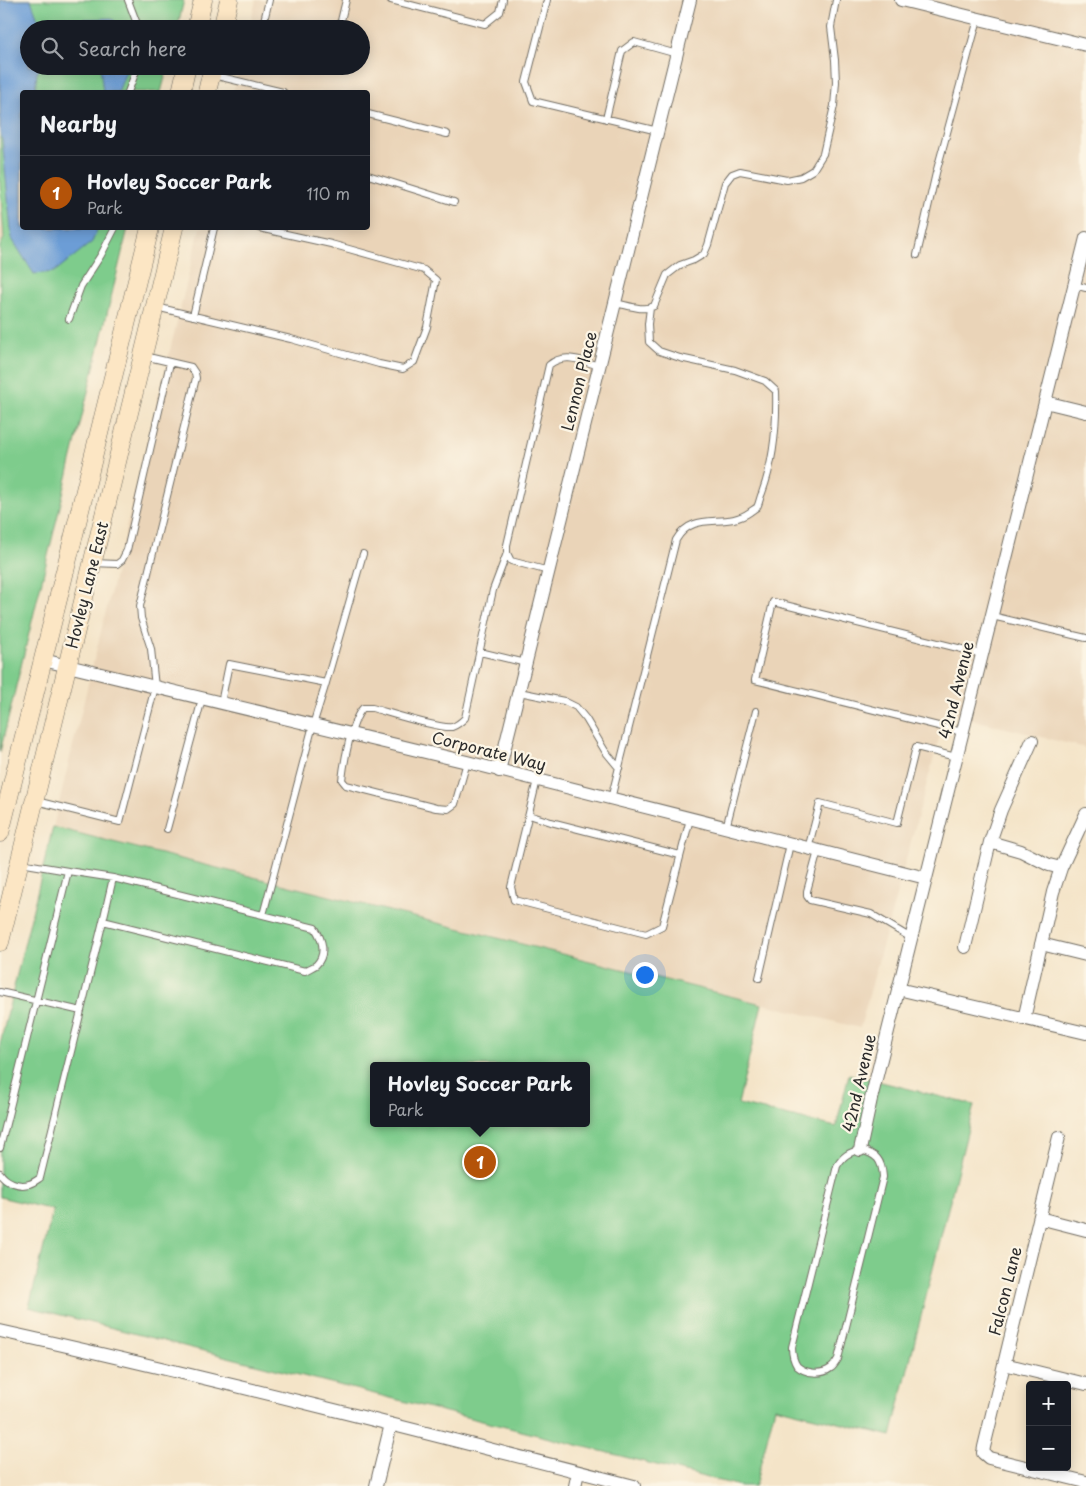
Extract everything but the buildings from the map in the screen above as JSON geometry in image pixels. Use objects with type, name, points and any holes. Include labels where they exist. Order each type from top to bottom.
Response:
[{"type":"street","points":[[198,20],[203,0]]},
{"type":"street","points":[[216,0],[222,20]]},
{"type":"street","points":[[225,20],[229,0]]},
{"type":"street","name":"Lennon Place","points":[[500,771],[690,0]]},
{"type":"street","points":[[901,0],[1086,45]]},
{"type":"street","points":[[181,90],[185,75]]},
{"type":"street","points":[[207,90],[211,75]]},
{"type":"street","name":"Hovley Lane East","points":[[0,832],[150,230]]},
{"type":"street","name":"Hovley Lane East","points":[[0,942],[174,230]]},
{"type":"street","name":"42nd Avenue","points":[[860,1150],[871,1098],[1045,402],[1080,286],[1086,238]]},
{"type":"street","points":[[143,356],[135,349],[134,340],[145,248]]},
{"type":"street","points":[[1045,402],[1086,412]]},
{"type":"street","name":"Corporate Way","points":[[43,660],[466,762],[926,878]]},
{"type":"street","points":[[965,947],[990,842],[1032,741]]},
{"type":"street","points":[[1024,1019],[1053,892],[1061,868],[1086,814]]},
{"type":"street","points":[[990,842],[1021,851],[1049,865],[1061,868]]},
{"type":"street","points":[[1041,944],[1086,955]]},
{"type":"street","points":[[898,989],[1086,1033]]},
{"type":"street","name":"Falcon Lane","points":[[1059,1137],[983,1453],[989,1458],[1086,1482]]},
{"type":"street","points":[[1039,1220],[1047,1220],[1086,1230]]},
{"type":"street","points":[[0,1331],[91,1351],[391,1424],[634,1486]]},
{"type":"street","points":[[1004,1364],[1086,1384]]},
{"type":"street","points":[[376,1486],[391,1424]]},
{"type":"street","points":[[575,1486],[578,1472]]},
{"type":"lane","points":[[128,0],[136,20]]},
{"type":"lane","points":[[263,20],[269,0]]},
{"type":"lane","points":[[341,20],[346,0]]},
{"type":"lane","points":[[391,0],[485,24],[500,12],[503,0]]},
{"type":"lane","points":[[547,0],[526,82],[533,101],[658,131]]},
{"type":"lane","points":[[615,303],[638,308],[654,306],[667,275],[680,265],[704,254],[725,184],[732,174],[740,171],[787,180],[800,177],[813,170],[823,154],[834,106],[835,60],[831,27],[836,0]]},
{"type":"lane","points":[[917,255],[938,163],[978,19]]},
{"type":"lane","points":[[606,119],[622,51],[634,42],[677,54]]},
{"type":"lane","points":[[129,90],[135,75]]},
{"type":"lane","points":[[226,75],[276,90]]},
{"type":"lane","points":[[370,115],[447,134]]},
{"type":"lane","points":[[370,176],[454,202]]},
{"type":"lane","points":[[69,320],[81,286],[101,255],[114,230]]},
{"type":"lane","points":[[193,316],[214,230]]},
{"type":"lane","points":[[155,306],[292,339],[379,364],[403,369],[414,362],[428,327],[436,280],[424,270],[331,244],[268,230]]},
{"type":"lane","points":[[611,799],[676,540],[680,532],[693,523],[735,519],[745,516],[756,508],[766,480],[777,422],[776,391],[765,381],[735,370],[680,358],[659,351],[649,342],[648,324],[650,308]]},
{"type":"lane","points":[[34,801],[120,822],[155,687],[151,649],[141,618],[140,606],[196,378],[191,368],[143,356]]},
{"type":"lane","points":[[466,762],[455,804],[448,809],[427,806],[346,785],[342,780],[351,734],[358,713],[363,708],[372,708],[439,726],[451,727],[460,724],[465,718],[493,590],[507,553],[507,545],[549,365],[557,358],[572,358],[600,366]]},
{"type":"lane","points":[[92,562],[117,564],[122,560],[126,550],[170,362]]},
{"type":"lane","points":[[507,553],[511,561],[549,571]]},
{"type":"lane","points":[[263,914],[313,725],[363,554]]},
{"type":"lane","points":[[962,732],[756,680],[773,602],[982,654]]},
{"type":"lane","points":[[992,616],[1086,638]]},
{"type":"lane","points":[[480,652],[526,663]]},
{"type":"lane","points":[[221,703],[229,664],[326,683]]},
{"type":"lane","points":[[519,692],[564,701],[576,707],[586,719],[605,751],[619,768]]},
{"type":"lane","points":[[167,829],[202,698]]},
{"type":"lane","points":[[726,828],[756,711]]},
{"type":"lane","points":[[911,938],[871,914],[810,900],[807,891],[820,803],[897,823],[916,747],[956,757]]},
{"type":"lane","points":[[537,780],[511,887],[514,900],[646,934],[662,926],[690,819]]},
{"type":"lane","points":[[530,814],[551,822],[680,855]]},
{"type":"lane","points":[[759,978],[790,844]]},
{"type":"lane","points":[[19,863],[114,878],[315,928],[321,938],[322,952],[316,965],[305,971],[103,921]]},
{"type":"lane","points":[[0,1148],[68,871]]},
{"type":"lane","points":[[0,1173],[3,1178],[16,1184],[30,1184],[40,1178],[114,878]]},
{"type":"lane","points":[[0,992],[81,1011]]},
{"type":"lane","points":[[860,1150],[870,1152],[878,1158],[882,1167],[883,1177],[838,1359],[832,1367],[823,1372],[806,1371],[797,1366],[792,1357],[792,1347],[837,1166],[843,1157],[860,1150]]},
{"type":"shaded area","points":[[256,0],[1086,0],[1086,748],[946,713],[860,1028],[53,827],[200,230],[370,230],[370,90],[234,90],[238,75],[370,75],[370,20],[251,20]]},
{"type":"shaded area","points":[[0,184],[4,238],[0,246]]},
{"type":"green space","points":[[0,0],[184,0],[179,20],[20,20],[20,75],[166,75],[162,90],[20,90],[20,230],[128,230],[0,752],[0,246],[4,238],[0,184]]},
{"type":"green space","points":[[53,827],[762,1004],[738,1104],[836,1127],[849,1074],[974,1105],[891,1436],[775,1407],[755,1486],[740,1486],[29,1307],[53,1210],[0,1197],[0,1044]]},
{"type":"water","points":[[0,0],[31,0],[38,19],[41,20],[20,20],[20,75],[37,75],[35,90],[20,90],[20,230],[97,230],[92,242],[54,272],[34,274],[12,239],[0,131]]},
{"type":"water","points":[[111,18],[114,20],[78,20],[83,19]]},
{"type":"water","points":[[101,75],[125,75],[119,90],[103,90]]},
{"type":"place","name":"Hovley Soccer Park","points":[[480,1162]]}]
